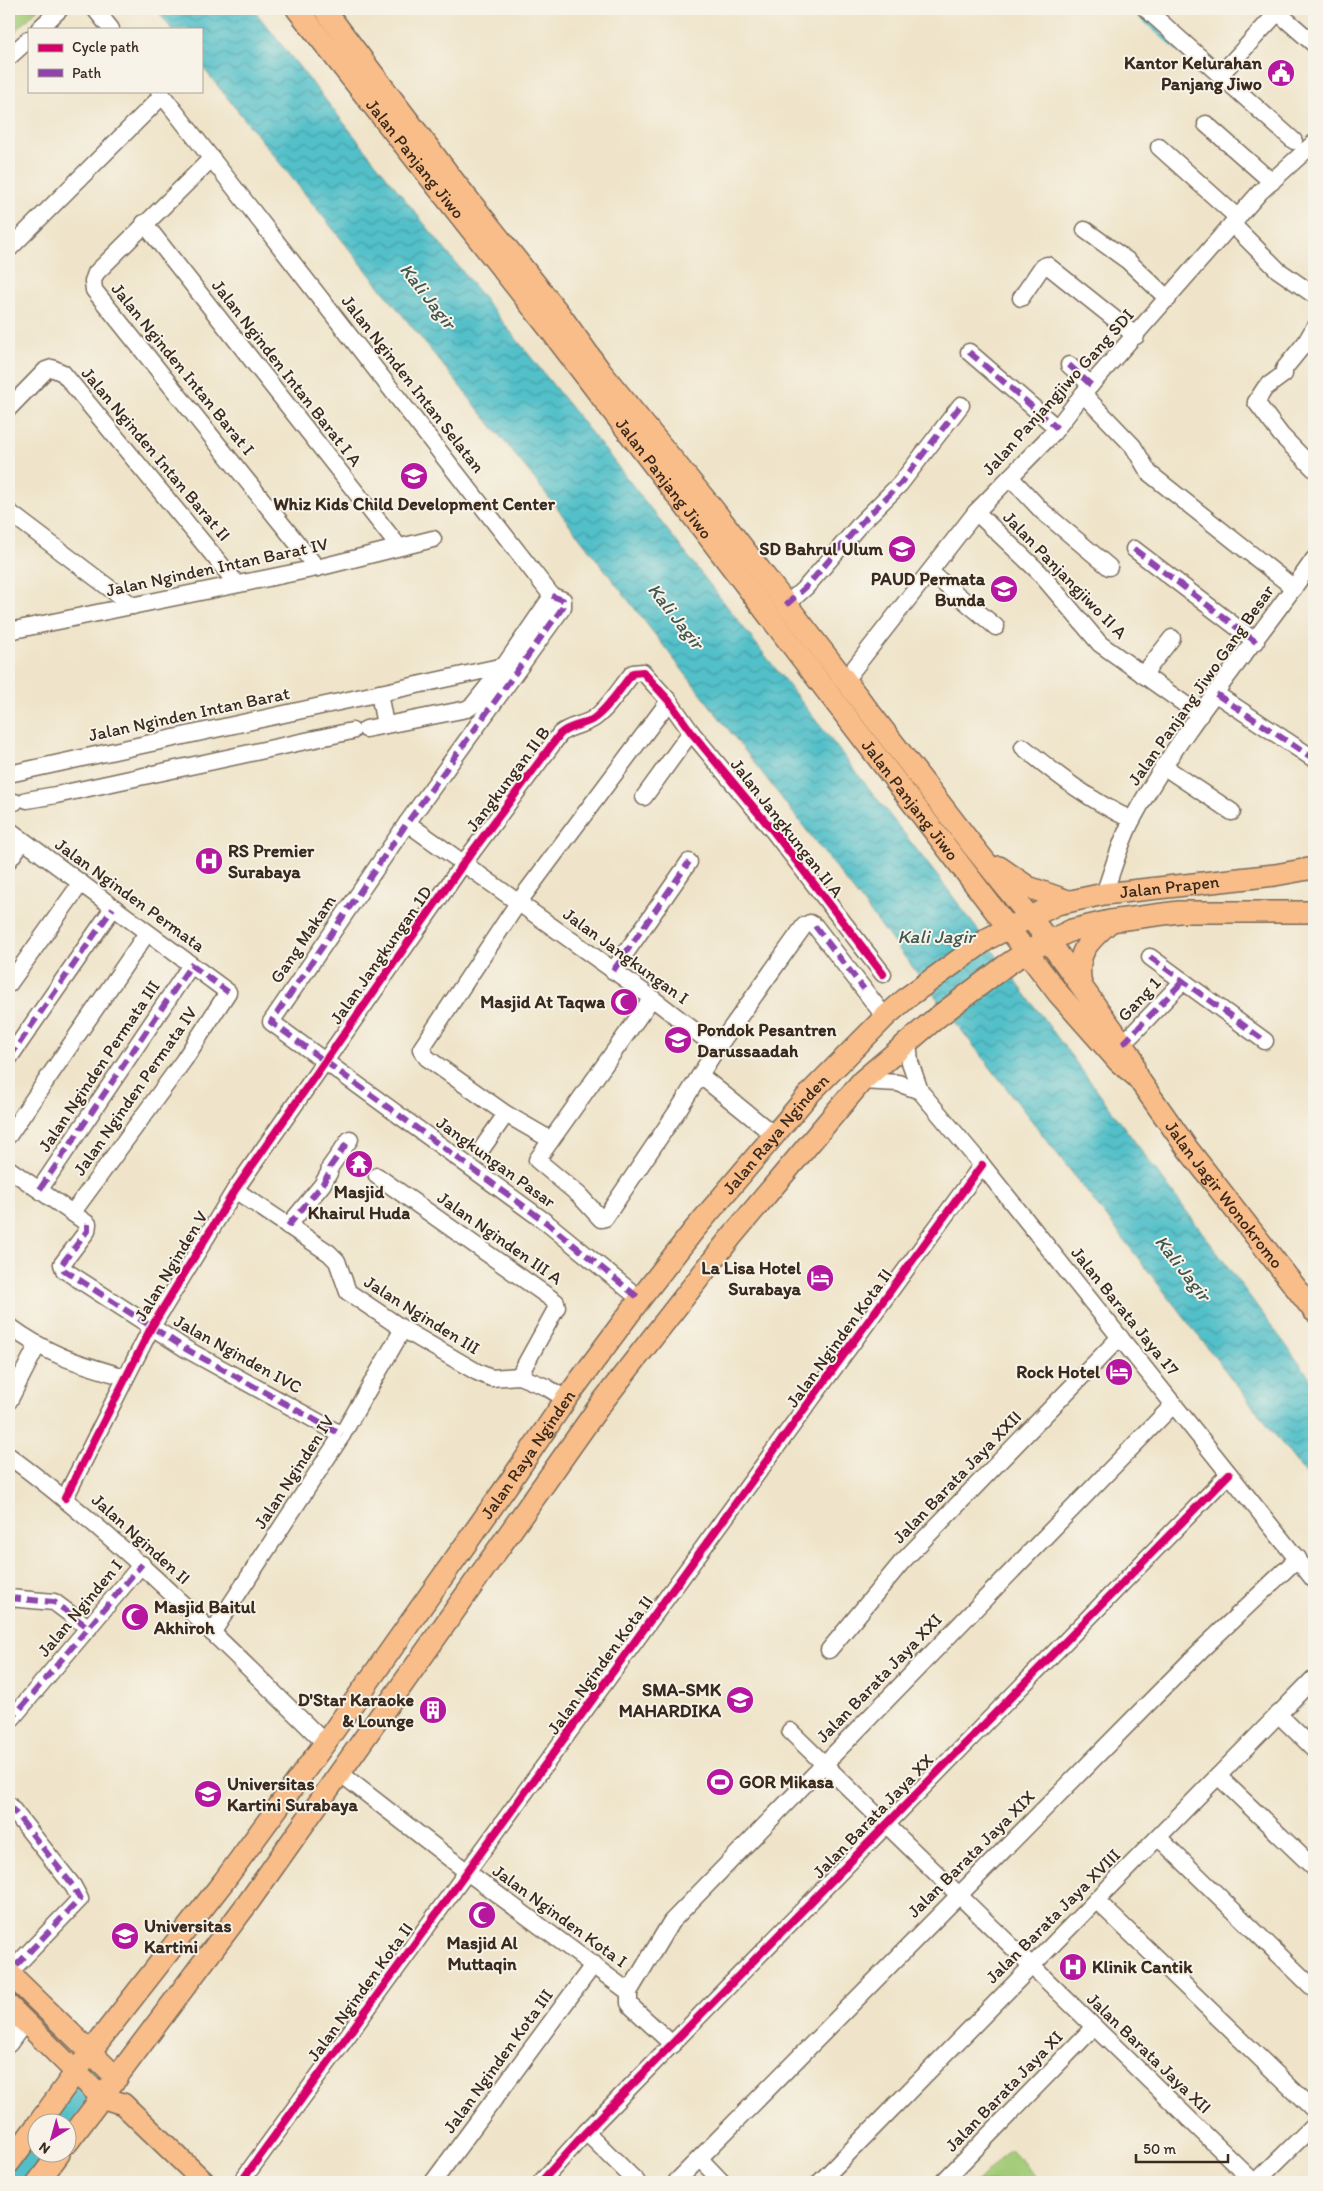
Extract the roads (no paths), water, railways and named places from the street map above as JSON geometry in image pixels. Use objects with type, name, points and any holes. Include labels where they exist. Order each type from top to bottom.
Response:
[{"type":"main road","name":"Jalan Panjang Jiwo","points":[[297,9],[554,322]]},
{"type":"main road","name":"Jalan Panjang Jiwo","points":[[324,9],[456,184],[554,322],[1026,952]]},
{"type":"main road","name":"Jalan Panjang Jiwo","points":[[572,346],[786,605],[1028,918]]},
{"type":"main road","points":[[972,845],[1022,883],[1044,894],[1068,901]]},
{"type":"main road","name":"Jalan Prapen","points":[[1028,918],[1043,909],[1068,901],[1104,894],[1275,875],[1314,868]]},
{"type":"main road","name":"Jalan Prapen","points":[[1048,940],[1072,930],[1110,921],[1179,912],[1314,912]]},
{"type":"main road","name":"Jalan Raya Nginden","points":[[1028,918],[989,938],[909,996],[885,1017],[816,1086],[694,1230],[566,1399],[325,1743],[224,1880],[87,2072],[117,2078],[134,2051],[250,1900],[534,1497],[669,1316],[836,1110],[862,1081],[908,1041],[1006,966],[1048,940]]},
{"type":"main road","name":"Jalan Jagir Wonokromo","points":[[1028,918],[1048,940],[1123,1044],[1131,1056],[1137,1077]]},
{"type":"main road","points":[[1081,985],[1078,968],[1084,949],[1090,939],[1110,921]]},
{"type":"main road","name":"Jalan Jagir Wonokromo","points":[[1026,952],[1064,1000],[1118,1062],[1137,1077],[1187,1148],[1314,1311]]},
{"type":"main road","points":[[511,1480],[534,1497]]},
{"type":"main road","points":[[224,1880],[250,1900]]},
{"type":"main road","points":[[9,1973],[87,2072],[117,2078],[123,2104]]},
{"type":"main road","points":[[9,2006],[25,2022],[123,2104],[204,2182]]},
{"type":"main road","points":[[47,2114],[87,2072]]},
{"type":"main road","points":[[76,2114],[87,2072]]},
{"type":"main road","points":[[9,2163],[28,2137]]},
{"type":"main road","points":[[38,2182],[51,2164]]},
{"type":"street","points":[[40,28],[60,9]]},
{"type":"street","points":[[95,9],[110,28]]},
{"type":"street","points":[[1146,9],[1307,149]]},
{"type":"street","points":[[1220,75],[1276,10],[1314,44]]},
{"type":"street","points":[[9,57],[28,40]]},
{"type":"street","points":[[9,249],[161,94]]},
{"type":"street","name":"Jalan Nginden Intan Selatan","points":[[161,94],[552,596]]},
{"type":"street","points":[[1206,124],[1272,182]]},
{"type":"street","points":[[1159,147],[1235,221],[1278,270],[1314,295]]},
{"type":"street","name":"Jalan Panjangjiwo Gang SDI","points":[[845,680],[976,512],[1057,428],[1087,389],[1136,336],[1235,221],[1307,149]]},
{"type":"street","name":"Jalan Nginden Intan Barat I","points":[[212,158],[144,223],[96,273],[92,281],[94,290],[317,568]]},
{"type":"street","name":"Jalan Nginden Intan Barat I A","points":[[144,223],[399,547]]},
{"type":"street","points":[[1085,230],[1128,261],[1168,299]]},
{"type":"street","points":[[1021,298],[1042,267],[1046,265],[1136,336]]},
{"type":"street","points":[[1314,328],[1306,342],[1284,369],[1284,374],[1265,388],[1256,402],[1281,435],[1314,469]]},
{"type":"street","points":[[969,352],[1057,428]]},
{"type":"street","points":[[1069,365],[1133,446],[1149,473],[1294,588]]},
{"type":"street","name":"Jalan Nginden Intan Barat II","points":[[9,408],[46,370],[52,368],[63,373],[237,584]]},
{"type":"street","points":[[786,605],[806,587],[862,522],[900,484],[960,405]]},
{"type":"street","points":[[1010,477],[1042,511],[1109,567]]},
{"type":"street","points":[[9,512],[133,606]]},
{"type":"street","name":"Jalan Panjangjiwo II A","points":[[976,512],[1039,572],[1100,644],[1200,716]]},
{"type":"street","name":"Jalan Nginden Intan Barat IV","points":[[9,631],[317,568],[433,539]]},
{"type":"street","points":[[1134,549],[1256,642]]},
{"type":"street","name":"Jalan Panjang Jiwo Gang Besar","points":[[1104,894],[1132,820],[1163,766],[1256,642],[1314,559]]},
{"type":"street","points":[[930,572],[996,627]]},
{"type":"street","points":[[17,802],[467,709],[473,706],[504,666],[552,596],[563,600],[563,607],[407,823]]},
{"type":"street","points":[[1143,675],[1172,638]]},
{"type":"street","name":"Jalan Nginden Intan Barat","points":[[9,774],[504,666]]},
{"type":"street","name":"Jangkungan II B","points":[[463,864],[560,734],[566,728],[586,722],[597,716],[633,673],[643,672],[669,701]]},
{"type":"street","points":[[378,692],[385,725]]},
{"type":"street","points":[[1216,694],[1314,759]]},
{"type":"street","points":[[551,1140],[506,1114],[427,1058],[421,1049],[518,903],[669,701]]},
{"type":"street","name":"Jalan Jangkungan II A","points":[[669,701],[691,732],[774,832],[882,974]]},
{"type":"street","points":[[644,797],[691,732]]},
{"type":"street","points":[[1023,748],[1067,783],[1105,807],[1132,820]]},
{"type":"street","points":[[1163,766],[1232,812]]},
{"type":"street","name":"Jalan Jangkungan I","points":[[407,823],[652,998],[717,1048]]},
{"type":"street","name":"Gang Makam","points":[[324,1063],[271,1022],[407,823]]},
{"type":"street","name":"Jalan Nginden Permata","points":[[9,830],[228,992]]},
{"type":"street","points":[[9,860],[23,841]]},
{"type":"street","points":[[613,970],[689,862]]},
{"type":"street","name":"Jalan Jangkungan 1D","points":[[324,1063],[463,864]]},
{"type":"street","points":[[9,984],[81,883]]},
{"type":"street","points":[[9,1058],[114,908]]},
{"type":"street","points":[[652,998],[538,1157],[539,1163],[579,1195],[603,1219],[629,1185],[701,1076],[717,1048],[804,926],[810,923],[815,926],[885,1017]]},
{"type":"street","points":[[9,1135],[147,933]]},
{"type":"street","points":[[1150,957],[1265,1042]]},
{"type":"street","name":"Jalan Nginden Permata III","points":[[40,1189],[192,965]]},
{"type":"street","name":"Gang 1","points":[[1123,1044],[1183,981]]},
{"type":"street","name":"Jalan Nginden Permata IV","points":[[73,1212],[184,1060],[228,992]]},
{"type":"street","name":"Jalan Barata Jaya 17","points":[[908,1041],[910,1062],[920,1091],[1120,1336],[1314,1580]]},
{"type":"street","name":"Jalan Nginden V","points":[[65,1498],[151,1328],[235,1190],[324,1063]]},
{"type":"street","name":"Jangkungan Pasar","points":[[324,1063],[547,1224],[640,1299]]},
{"type":"street","points":[[701,1076],[774,1135]]},
{"type":"street","points":[[862,1081],[898,1083],[920,1091]]},
{"type":"street","points":[[483,1147],[506,1114]]},
{"type":"street","points":[[288,1226],[322,1185],[329,1173],[330,1167],[350,1139]]},
{"type":"street","name":"Jalan Nginden Kota II","points":[[240,2182],[982,1166]]},
{"type":"street","points":[[9,1168],[73,1212]]},
{"type":"street","name":"Jalan Nginden III A","points":[[377,1176],[556,1302],[557,1307],[519,1376]]},
{"type":"street","name":"Jalan Nginden III","points":[[235,1190],[334,1257],[345,1287],[353,1297],[403,1329],[477,1372],[492,1378],[519,1376],[546,1387],[566,1399]]},
{"type":"street","name":"Jalan Nginden IVC","points":[[73,1212],[88,1224],[87,1231],[62,1264],[62,1268],[151,1328],[226,1372],[342,1435]]},
{"type":"street","points":[[9,1326],[37,1346],[60,1358],[126,1377]]},
{"type":"street","name":"Jalan Nginden IV","points":[[212,1633],[342,1435],[403,1329]]},
{"type":"street","name":"Jalan Barata Jaya XXII","points":[[829,1650],[901,1563],[1120,1336]]},
{"type":"street","points":[[9,1401],[37,1346]]},
{"type":"street","name":"Jalan Barata Jaya XXI","points":[[629,1992],[671,1922],[1174,1404]]},
{"type":"street","name":"Jalan Nginden II","points":[[9,1456],[65,1498],[142,1564],[325,1743]]},
{"type":"street","name":"Jalan Barata Jaya XX","points":[[541,2182],[586,2132],[673,2045],[886,1823],[1229,1474]]},
{"type":"street","name":"Jalan Barata Jaya XIX","points":[[676,2182],[1202,1649],[1298,1558]]},
{"type":"street","name":"Jalan Nginden I","points":[[9,1722],[142,1564]]},
{"type":"street","points":[[9,1598],[54,1602],[89,1628]]},
{"type":"street","name":"Jalan Barata Jaya XVIII","points":[[820,2182],[1314,1678]]},
{"type":"street","points":[[1278,1714],[1314,1749]]},
{"type":"street","name":"Jalan Barata Jaya XII","points":[[790,1732],[1255,2182]]},
{"type":"street","name":"Jalan Nginden Kota I","points":[[340,1773],[466,1871],[594,1964],[629,1992],[629,2002],[632,2007],[673,2045]]},
{"type":"street","points":[[1218,1776],[1314,1868]]},
{"type":"street","points":[[9,1806],[80,1899],[9,1973]]},
{"type":"street","points":[[1159,1838],[1314,1989]]},
{"type":"street","points":[[1096,1900],[1314,2110]]},
{"type":"street","name":"Jalan Nginden Kota III","points":[[434,2182],[594,1964]]},
{"type":"street","points":[[9,2044],[25,2022]]},
{"type":"street","name":"Jalan Barata Jaya XI","points":[[943,2182],[1094,2027]]},
{"type":"street","points":[[1255,2182],[1314,2125]]},
{"type":"street","points":[[586,2132],[637,2182]]},
{"type":"street","points":[[700,2159],[722,2182]]},
{"type":"water","name":"Kali Jagir","points":[[156,9],[253,9],[608,454],[945,886],[1314,1383],[1314,1485],[529,472],[202,66],[202,28],[171,28]]},
{"type":"waterway","points":[[1132,9],[1196,65]]},
{"type":"waterway","points":[[64,2114],[99,2067],[82,2051]]},
{"type":"waterway","points":[[15,2182],[28,2164]]},
{"type":"place","name":"Kantor Kelurahan Panjang Jiwo","points":[[1281,73]]},
{"type":"place","name":"Whiz Kids Child Development Center","points":[[414,476]]},
{"type":"place","name":"SD Bahrul Ulum","points":[[902,549]]},
{"type":"place","name":"PAUD Permata Bunda","points":[[1004,589]]},
{"type":"place","name":"RS Premier Surabaya","points":[[209,861]]},
{"type":"place","name":"Masjid At Taqwa","points":[[624,1002]]},
{"type":"place","name":"Pondok Pesantren Darussaadah","points":[[678,1040]]},
{"type":"place","name":"Masjid Khairul Huda","points":[[359,1164]]},
{"type":"place","name":"La Lisa Hotel Surabaya","points":[[820,1278]]},
{"type":"place","name":"Rock Hotel","points":[[1119,1372]]},
{"type":"place","name":"Masjid Baitul Akhiroh","points":[[135,1617]]},
{"type":"place","name":"SMA-SMK MAHARDIKA","points":[[740,1700]]},
{"type":"place","name":"D'Star Karaoke & Lounge","points":[[433,1710]]},
{"type":"place","name":"GOR Mikasa","points":[[720,1782]]},
{"type":"place","name":"Universitas Kartini Surabaya","points":[[208,1794]]},
{"type":"place","name":"Masjid Al Muttaqin","points":[[482,1915]]},
{"type":"place","name":"Universitas Kartini","points":[[125,1936]]},
{"type":"place","name":"Klinik Cantik","points":[[1073,1967]]}]
